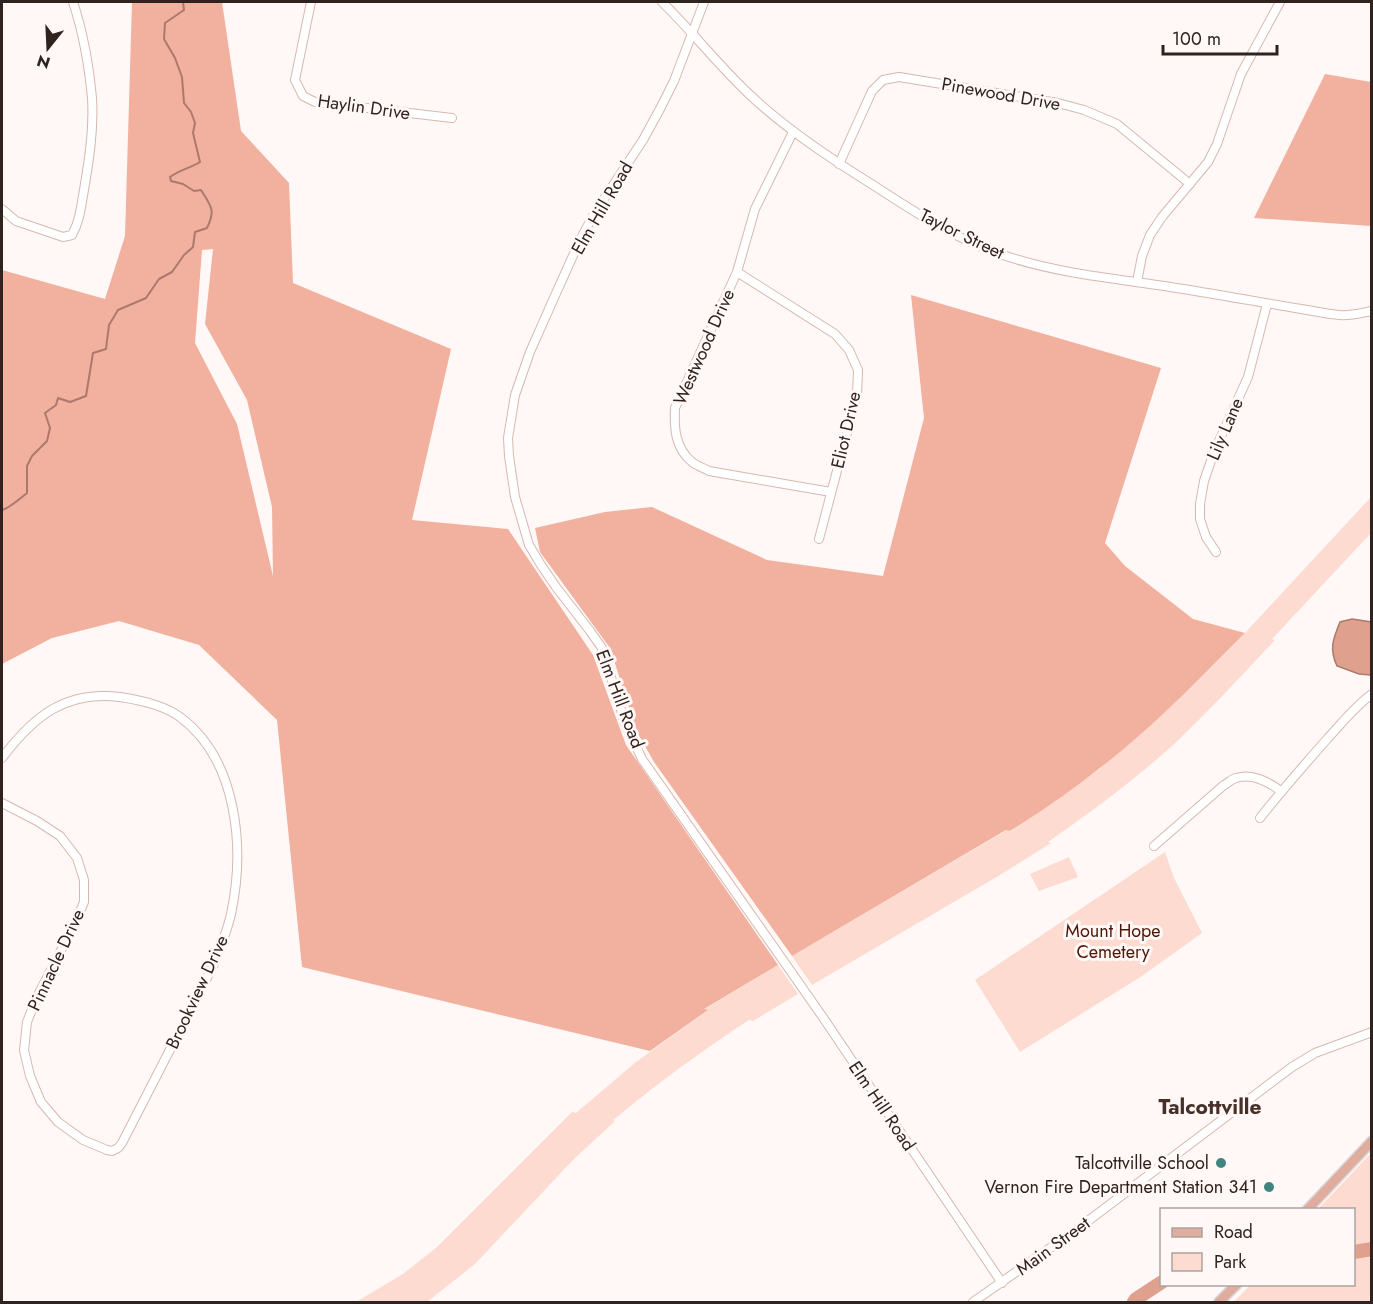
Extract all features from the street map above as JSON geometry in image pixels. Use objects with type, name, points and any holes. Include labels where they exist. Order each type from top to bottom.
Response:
[{"type":"main road","points":[[1308,1208],[1371,1141]]},
{"type":"main road","points":[[1219,1302],[1234,1286]]},
{"type":"street","points":[[2,209],[16,221],[63,237],[72,235],[78,225],[90,158],[92,99],[85,51],[73,2]]},
{"type":"street","name":"Haylin Drive","points":[[311,2],[296,80],[303,96],[315,102],[452,118]]},
{"type":"street","name":"Taylor Street","points":[[662,2],[731,77],[794,132],[906,207],[980,247],[1041,266],[1267,304],[1341,315],[1371,311]]},
{"type":"street","name":"Elm Hill Road","points":[[704,2],[662,108],[594,214],[530,352],[515,395],[508,438],[515,497],[530,545],[541,565],[602,648],[626,723],[642,759],[805,992],[1002,1283]]},
{"type":"street","points":[[1137,282],[1142,256],[1150,235],[1162,217],[1208,162],[1217,144],[1242,74],[1280,2]]},
{"type":"street","name":"Pinewood Drive","points":[[839,164],[872,91],[883,80],[899,77],[1058,103],[1084,110],[1117,124],[1190,184]]},
{"type":"street","name":"Westwood Drive","points":[[794,132],[755,209],[737,272],[675,408],[674,430],[679,446],[691,461],[709,471],[831,492]]},
{"type":"street","name":"Eliot Drive","points":[[737,272],[836,334],[849,350],[858,370],[857,395],[819,539]]},
{"type":"street","name":"Lily Lane","points":[[1216,552],[1206,537],[1200,519],[1204,481],[1214,452],[1248,377],[1267,304]]},
{"type":"street","points":[[1260,818],[1340,725],[1371,694]]},
{"type":"street","name":"Brookview Drive","points":[[2,758],[34,721],[56,706],[81,698],[105,695],[136,699],[162,707],[180,716],[200,736],[214,755],[225,777],[236,827],[238,855],[231,913],[224,941],[122,1143],[112,1151]]},
{"type":"street","points":[[1154,846],[1224,785],[1237,778],[1252,776],[1269,782],[1281,791]]},
{"type":"street","name":"Pinnacle Drive","points":[[2,803],[60,836],[77,858],[84,880],[84,902],[27,1022],[24,1050],[30,1076],[41,1102],[58,1122],[83,1140],[112,1151]]},
{"type":"street","name":"Main Street","points":[[973,1302],[1076,1230],[1293,1067],[1316,1053],[1371,1032]]},
{"type":"green space","points":[[1371,497],[1371,533],[1272,639],[1275,640],[1157,759],[1112,796],[1048,842],[1051,843],[812,985],[792,956],[1007,830],[1011,831],[1097,771],[1163,714],[1245,633]]},
{"type":"green space","name":"Mount Hope Cemetery","points":[[1165,852],[1174,878],[1202,933],[1139,978],[1020,1052],[975,980]]},
{"type":"green space","points":[[1069,857],[1078,877],[1039,891],[1030,874]]},
{"type":"green space","points":[[778,965],[798,994],[753,1021],[749,1020],[715,1043],[613,1120],[615,1121],[573,1160],[475,1264],[427,1302],[356,1302],[403,1274],[437,1247],[572,1112],[576,1113],[636,1062],[707,1011],[703,1010]]},
{"type":"green space","points":[[1371,1153],[1371,1302],[1234,1302],[1249,1286],[1355,1286],[1355,1208],[1319,1208]]},
{"type":"shaded area","points":[[132,2],[222,2],[241,131],[289,183],[293,283],[451,349],[412,520],[508,529],[593,655],[626,745],[778,965],[704,1009],[708,1010],[650,1051],[302,967],[277,720],[199,645],[119,621],[52,638],[2,664],[2,270],[105,299],[125,236]],"holes":[[[213,249],[205,324],[247,400],[272,507],[273,576],[237,424],[195,343],[202,250]]]},
{"type":"shaded area","points":[[1325,74],[1371,82],[1371,226],[1254,218]]},
{"type":"shaded area","points":[[911,295],[1161,368],[1105,543],[1125,566],[1193,619],[1245,633],[1145,730],[1070,791],[1010,831],[1006,830],[792,956],[654,762],[637,732],[610,648],[540,552],[535,528],[605,512],[652,507],[767,560],[883,576],[924,418]]},
{"type":"shaded area","points":[[1352,619],[1371,622],[1372,673],[1370,675],[1359,674],[1337,666],[1333,654],[1335,634],[1340,622]]},
{"type":"waterway","points":[[2,510],[27,493],[27,466],[32,456],[47,441],[50,428],[45,413],[56,405],[58,398],[70,402],[86,396],[93,353],[106,349],[109,325],[118,310],[146,298],[159,279],[172,272],[193,247],[195,232],[207,228],[210,222],[211,208],[201,190],[194,191],[183,184],[171,181],[170,177],[200,162],[193,133],[195,123],[184,103],[182,77],[175,58],[164,39],[165,23],[184,10],[183,2]]},
{"type":"waterway","points":[[1355,1252],[1372,1249]]},
{"type":"waterway","points":[[1134,1302],[1160,1283]]},
{"type":"place","name":"Talcottville School","points":[[1221,1163]]},
{"type":"place","name":"Vernon Fire Department Station 341","points":[[1269,1187]]},
{"type":"district","name":"Talcottville","points":[[1210,1107]]}]
